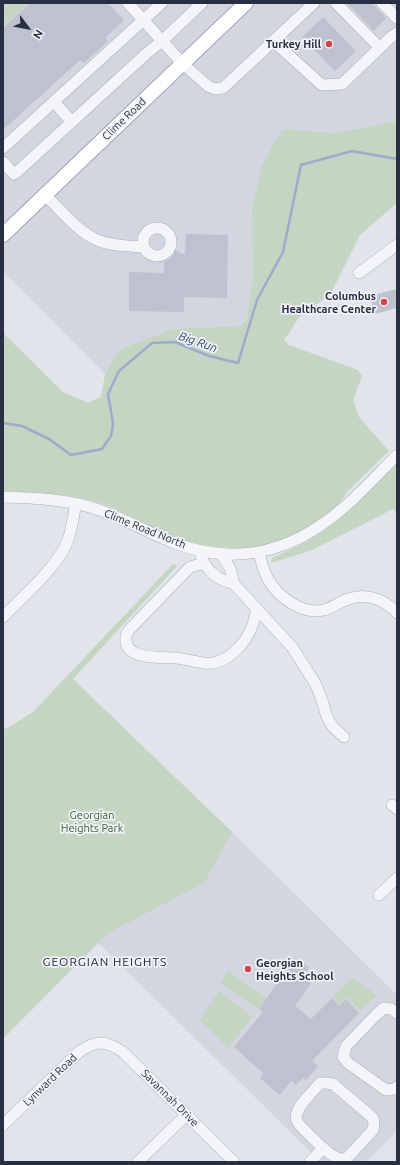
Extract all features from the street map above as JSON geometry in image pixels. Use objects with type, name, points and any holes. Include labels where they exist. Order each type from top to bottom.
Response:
[{"type":"main road","name":"Clime Road","points":[[3,236],[246,3]]},
{"type":"street","points":[[128,3],[182,63],[208,86],[215,89],[223,88],[314,3]]},
{"type":"street","points":[[3,148],[162,3]]},
{"type":"street","points":[[3,162],[14,174],[202,3]]},
{"type":"street","points":[[336,3],[380,48]]},
{"type":"street","points":[[382,3],[397,18]]},
{"type":"street","points":[[273,41],[322,85],[342,84],[397,33]]},
{"type":"street","points":[[54,102],[72,122]]},
{"type":"street","points":[[45,195],[74,223],[86,233],[98,240],[116,244],[144,247]]},
{"type":"street","points":[[359,273],[397,245]]},
{"type":"street","name":"Clime Road North","points":[[3,497],[45,498],[76,504],[111,514],[178,544],[199,550],[238,554],[259,552],[296,540],[323,524],[352,500],[397,455]]},
{"type":"street","points":[[3,617],[49,569],[58,557],[70,535],[76,504]]},
{"type":"street","points":[[199,550],[204,563],[211,572],[225,582],[233,583]]},
{"type":"street","points":[[259,552],[268,580],[292,604],[302,609],[312,611],[323,610],[352,598],[363,597],[374,598],[383,602],[397,613]]},
{"type":"street","points":[[220,553],[230,566],[233,583],[292,647],[315,683],[327,717],[333,727],[344,737]]},
{"type":"street","points":[[204,563],[190,567],[130,629],[126,637],[127,646],[133,653],[142,656],[183,659],[204,664],[216,663],[236,651],[253,625],[257,609]]},
{"type":"street","points":[[379,896],[397,878]]},
{"type":"street","points":[[397,1013],[391,1009],[384,1008],[346,1046],[344,1057],[348,1064],[386,1090],[395,1089],[397,1087]]},
{"type":"street","name":"Savannah Drive","points":[[101,1043],[113,1045],[123,1052],[234,1162]]},
{"type":"street","name":"Lynward Road","points":[[3,1126],[78,1052],[89,1045],[101,1043]]},
{"type":"street","points":[[320,1083],[326,1083],[333,1084],[373,1118],[374,1123],[373,1130],[346,1159],[340,1160],[335,1158],[323,1148],[297,1122],[296,1115],[299,1107],[320,1083]]},
{"type":"street","points":[[138,1162],[186,1115]]},
{"type":"street","points":[[312,1160],[323,1148]]},
{"type":"shaded area","points":[[29,3],[397,3],[397,121],[336,133],[284,129],[253,274],[247,319],[239,326],[173,329],[118,350],[105,374],[3,271],[3,26]]},
{"type":"shaded area","name":"Georgian Heights School","points":[[219,819],[397,995],[397,1131],[366,1162],[321,1162],[98,943]]},
{"type":"green space","points":[[3,3],[29,3],[3,26]]},
{"type":"green space","points":[[397,121],[397,203],[360,235],[330,295],[300,316],[284,340],[289,345],[358,370],[362,376],[353,400],[359,417],[389,451],[347,492],[335,508],[298,533],[279,542],[257,547],[232,548],[206,546],[170,536],[113,508],[82,498],[3,491],[3,333],[63,392],[88,403],[101,397],[105,374],[118,350],[173,329],[239,326],[247,319],[253,274],[252,208],[262,166],[279,134],[284,129],[336,133]]},
{"type":"green space","points":[[397,462],[397,513],[393,509],[312,550],[271,563],[272,558],[311,539],[338,520]]},
{"type":"green space","name":"Georgian Heights Park","points":[[173,564],[177,566],[73,679],[232,832],[204,883],[108,933],[3,1039],[3,725],[6,729],[33,712]]},
{"type":"green space","points":[[228,971],[266,998],[258,1009],[220,983]]},
{"type":"green space","points":[[352,978],[377,995],[361,1011],[346,997],[339,1004],[333,997]]},
{"type":"green space","points":[[219,991],[252,1017],[228,1048],[200,1020]]},
{"type":"building","points":[[30,3],[108,3],[124,20],[105,38],[108,41],[84,63],[80,60],[3,130],[3,28]]},
{"type":"building","points":[[347,3],[372,3],[386,18],[374,31]]},
{"type":"building","name":"Turkey Hill","points":[[323,17],[356,51],[335,71],[302,37]]},
{"type":"building","points":[[186,234],[228,235],[227,298],[184,297],[184,312],[129,311],[129,272],[164,273],[164,262],[173,256],[175,250],[185,255]]},
{"type":"building","name":"Columbus Healthcare Center","points":[[397,289],[397,308],[375,314],[370,296]]},
{"type":"building","points":[[295,958],[309,967],[302,977],[311,983],[295,1006],[311,1019],[332,998],[339,1006],[346,999],[359,1013],[312,1061],[318,1066],[306,1080],[303,1078],[296,1085],[291,1081],[280,1095],[260,1078],[263,1073],[234,1047],[263,1012],[259,1009]]},
{"type":"waterway","name":"Big Run","points":[[3,423],[22,426],[49,439],[71,455],[102,449],[111,436],[113,424],[108,394],[119,371],[152,343],[175,342],[209,356],[238,363],[257,300],[283,252],[301,165],[352,151],[397,159]]},
{"type":"place","name":"Turkey Hill","points":[[329,44]]},
{"type":"place","name":"Columbus Healthcare Center","points":[[384,302]]},
{"type":"place","name":"Georgian Heights School","points":[[248,969]]},
{"type":"district","name":"GEORGIAN HEIGHTS","points":[[105,962]]}]
